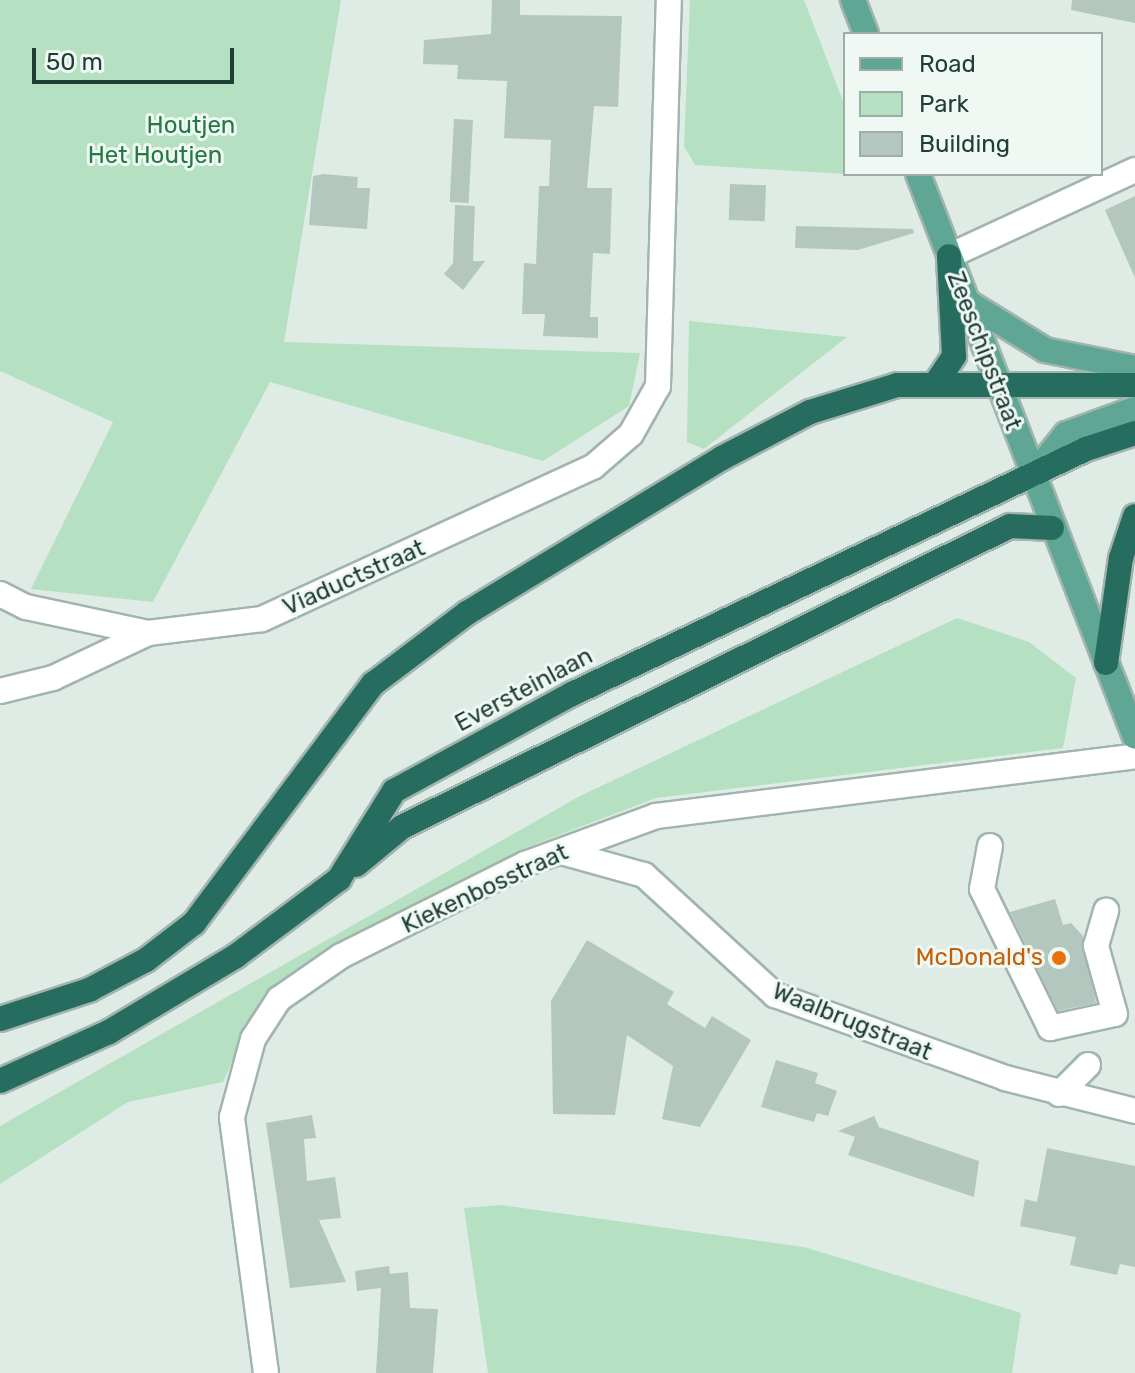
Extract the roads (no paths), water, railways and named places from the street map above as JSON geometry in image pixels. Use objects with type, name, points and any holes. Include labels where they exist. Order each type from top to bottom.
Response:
[{"type":"highway","points":[[938,380],[954,356],[949,256]]},
{"type":"highway","points":[[0,1019],[89,990],[146,960],[194,923],[373,684],[467,613],[810,412],[938,380],[1135,385]]},
{"type":"highway","name":"Eversteinlaan","points":[[0,1081],[122,1024],[236,956],[339,879],[394,791],[572,694],[1032,476],[1135,433]]},
{"type":"highway","points":[[1106,663],[1121,558],[1135,516]]},
{"type":"highway","points":[[339,879],[402,827],[1010,526],[1052,528]]},
{"type":"main road","points":[[853,0],[865,32]]},
{"type":"main road","name":"Zeeschipstraat","points":[[919,176],[995,381],[1135,737]]},
{"type":"main road","points":[[964,298],[992,323],[1045,350],[1135,368]]},
{"type":"main road","points":[[1032,476],[1066,434],[1135,409]]},
{"type":"street","name":"Viaductstraat","points":[[0,594],[26,607],[148,633],[262,619],[593,467],[631,434],[658,386],[669,0]]},
{"type":"street","points":[[949,256],[1135,170]]},
{"type":"street","points":[[0,691],[53,678],[148,633]]},
{"type":"street","name":"Kiekenbosstraat","points":[[266,1373],[232,1117],[253,1039],[279,999],[341,956],[561,852],[656,816],[1135,756]]},
{"type":"street","points":[[990,846],[982,889],[1050,1028],[1115,1014],[1096,946],[1106,910]]},
{"type":"street","name":"Waalbrugstraat","points":[[561,852],[644,875],[775,995],[871,1034],[1059,1094],[1135,1111]]},
{"type":"street","points":[[1059,1094],[1088,1065]]},
{"type":"place","name":"McDonald's","points":[[1059,958]]},
{"type":"park label","name":"Houtjen","points":[[191,126]]},
{"type":"park label","name":"Het Houtjen","points":[[155,156]]}]
